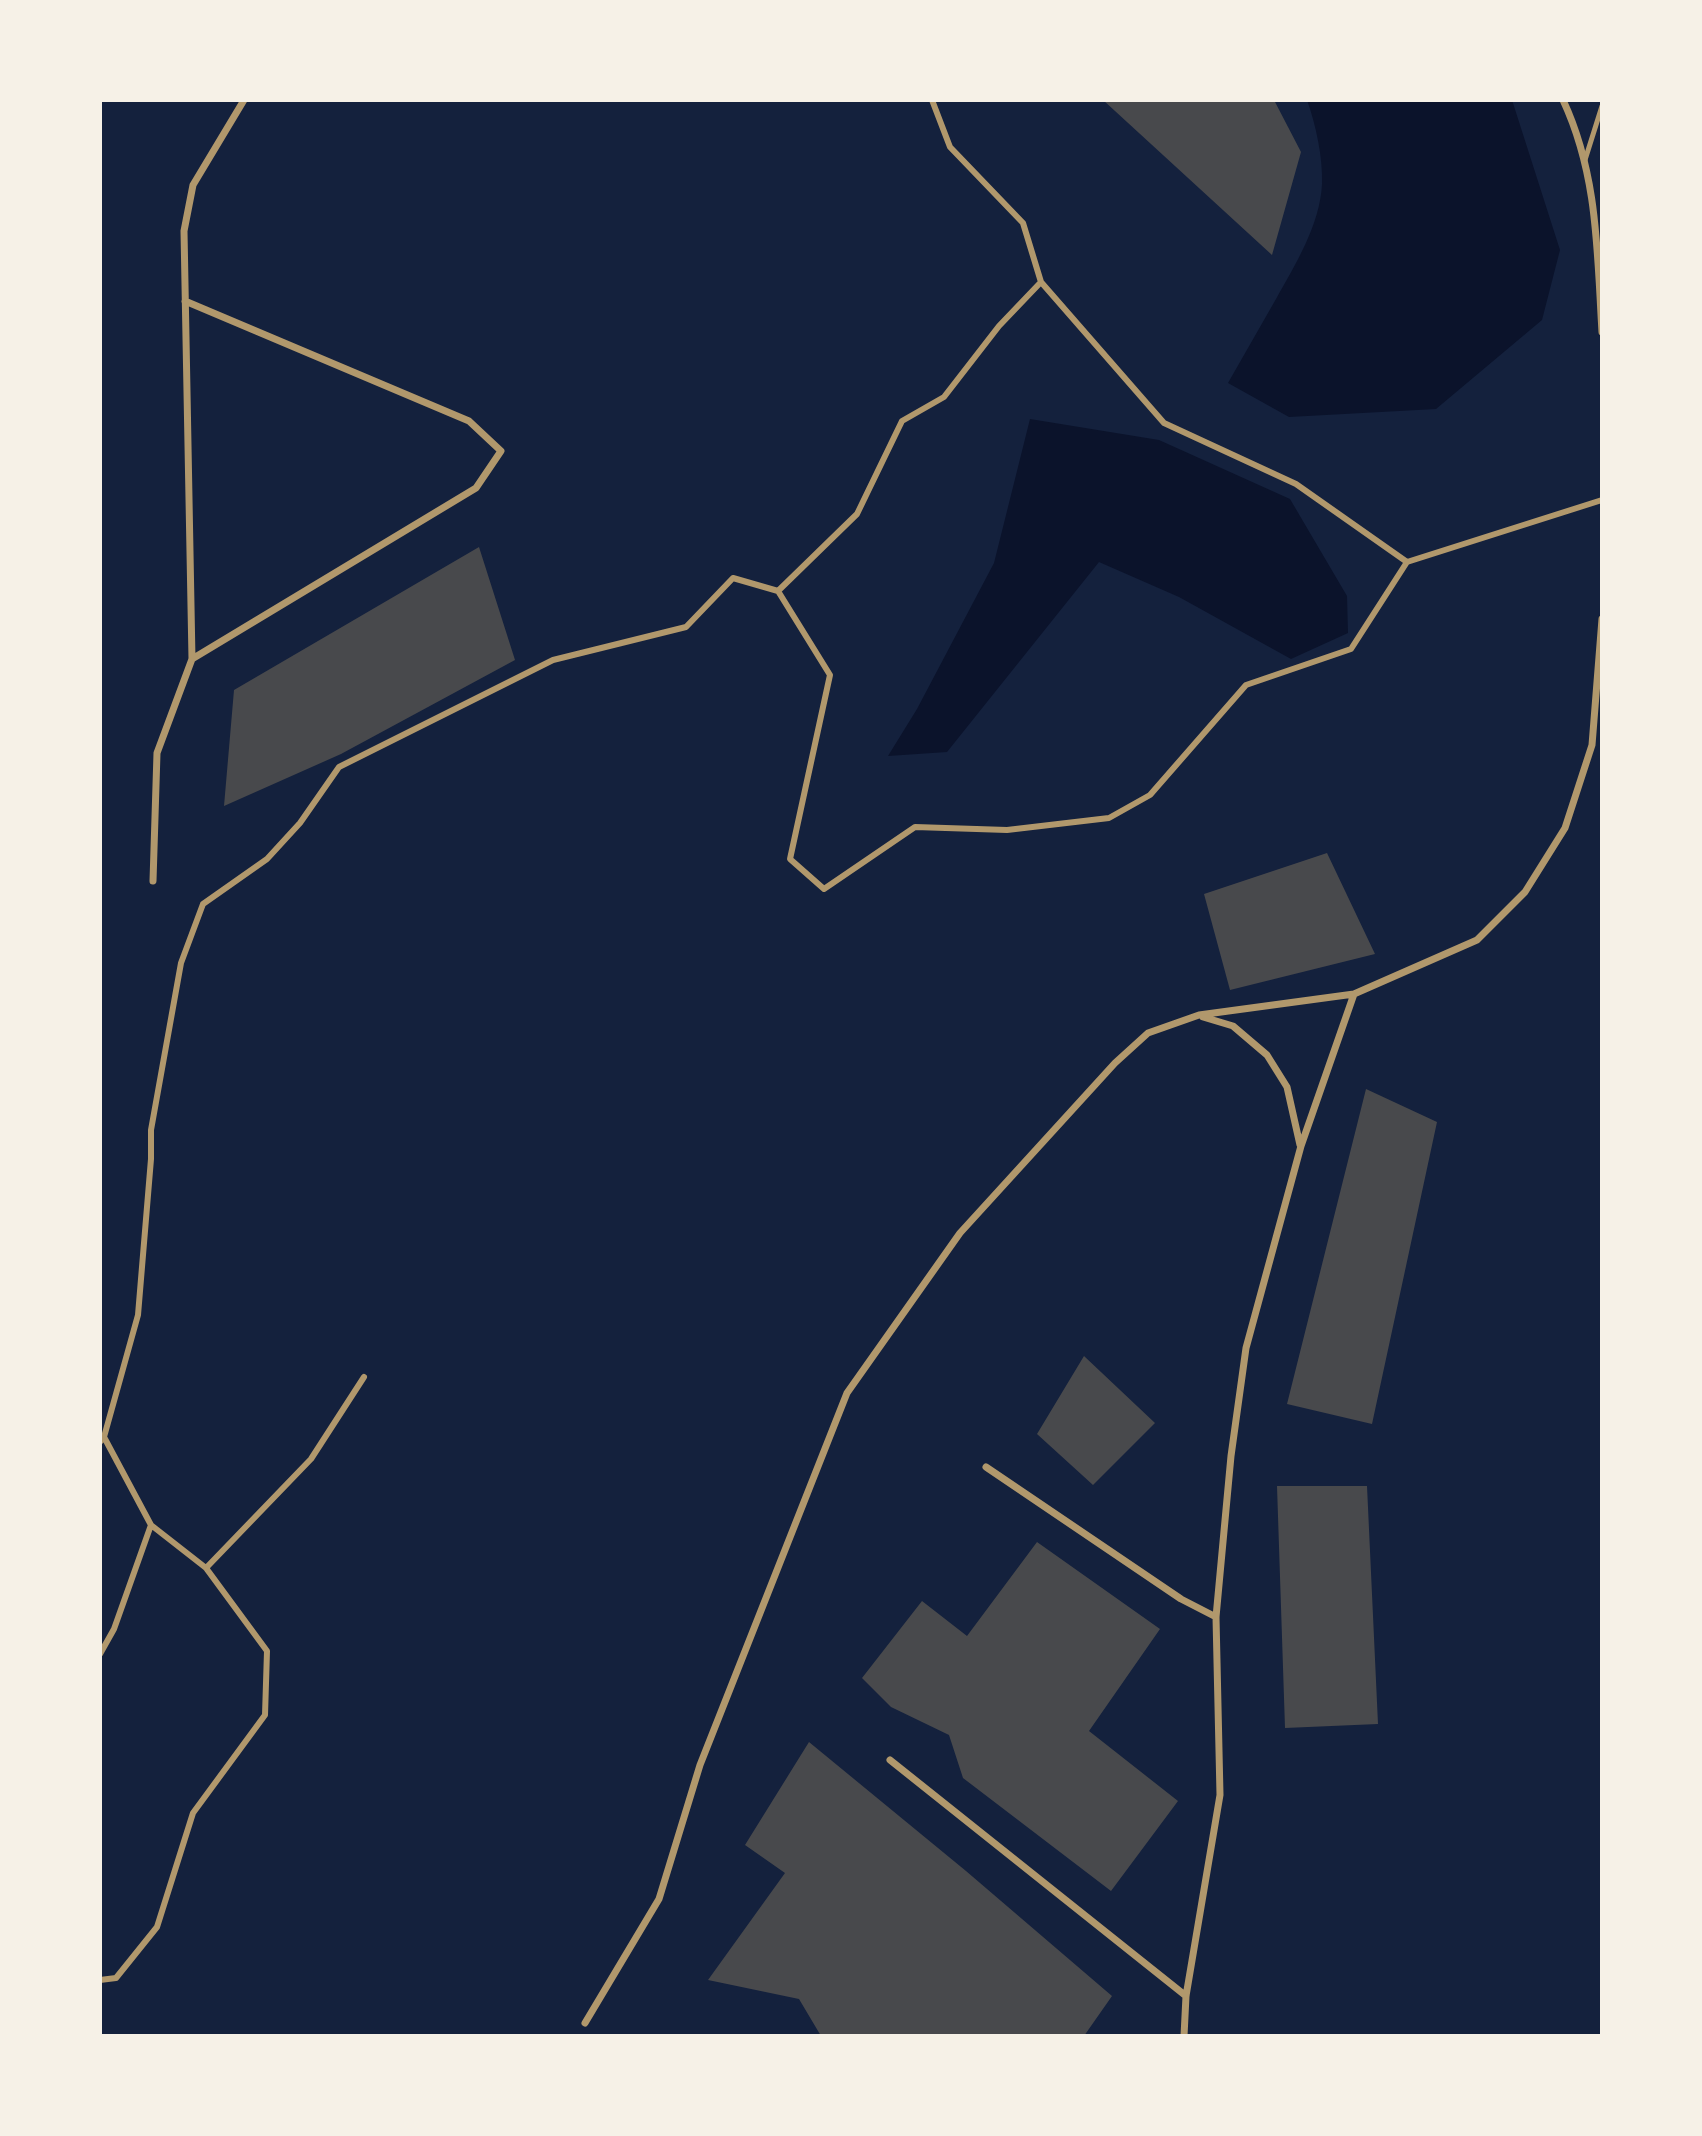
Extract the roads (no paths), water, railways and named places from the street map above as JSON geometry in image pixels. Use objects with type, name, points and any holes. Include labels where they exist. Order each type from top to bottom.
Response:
[{"type":"street","points":[[153,881],[157,752],[192,659],[184,231],[193,185],[244,100]]},
{"type":"street","points":[[932,100],[950,147],[1023,223],[1041,282],[1164,423],[1296,484],[1407,562]]},
{"type":"street","points":[[1563,100],[1585,160],[1595,206],[1602,332]]},
{"type":"street","points":[[778,591],[857,514],[902,421],[944,397],[999,326],[1041,282]]},
{"type":"street","points":[[185,301],[469,421],[501,451],[477,488],[192,659]]},
{"type":"street","points":[[100,1980],[116,1978],[157,1927],[193,1813],[264,1715],[267,1651],[206,1568],[151,1525],[102,1440],[138,1315],[151,1130],[181,963],[203,904],[267,859],[300,823],[339,767],[553,660],[686,627],[733,578],[778,591],[831,675],[790,859],[824,889],[915,827],[1007,831],[1109,818],[1150,795],[1246,685],[1351,649],[1407,562],[1602,500]]},
{"type":"street","points":[[585,2023],[659,1899],[700,1765],[847,1393],[960,1233],[1115,1063],[1148,1033],[1199,1015],[1354,994],[1477,940],[1525,892],[1564,828],[1592,745],[1602,619]]},
{"type":"street","points":[[1184,2036],[1186,1996],[1220,1795],[1216,1616],[1231,1456],[1246,1348],[1301,1146],[1354,994]]},
{"type":"street","points":[[1199,1015],[1233,1026],[1267,1055],[1287,1087],[1301,1146]]},
{"type":"street","points":[[206,1568],[311,1459],[364,1377]]},
{"type":"street","points":[[986,1467],[1181,1599],[1216,1616]]},
{"type":"street","points":[[100,1654],[114,1629],[151,1525]]},
{"type":"street","points":[[890,1760],[1186,1996]]},
{"type":"lane","points":[[1585,160],[1602,106]]},
{"type":"water","points":[[1307,100],[1512,100],[1560,250],[1542,320],[1436,409],[1289,417],[1228,383],[1298,258],[1317,214],[1322,184],[1321,163]]},
{"type":"water","points":[[1030,419],[1159,440],[1290,499],[1347,596],[1348,633],[1291,659],[1179,597],[1099,562],[947,752],[888,756],[917,709],[994,563]]}]
